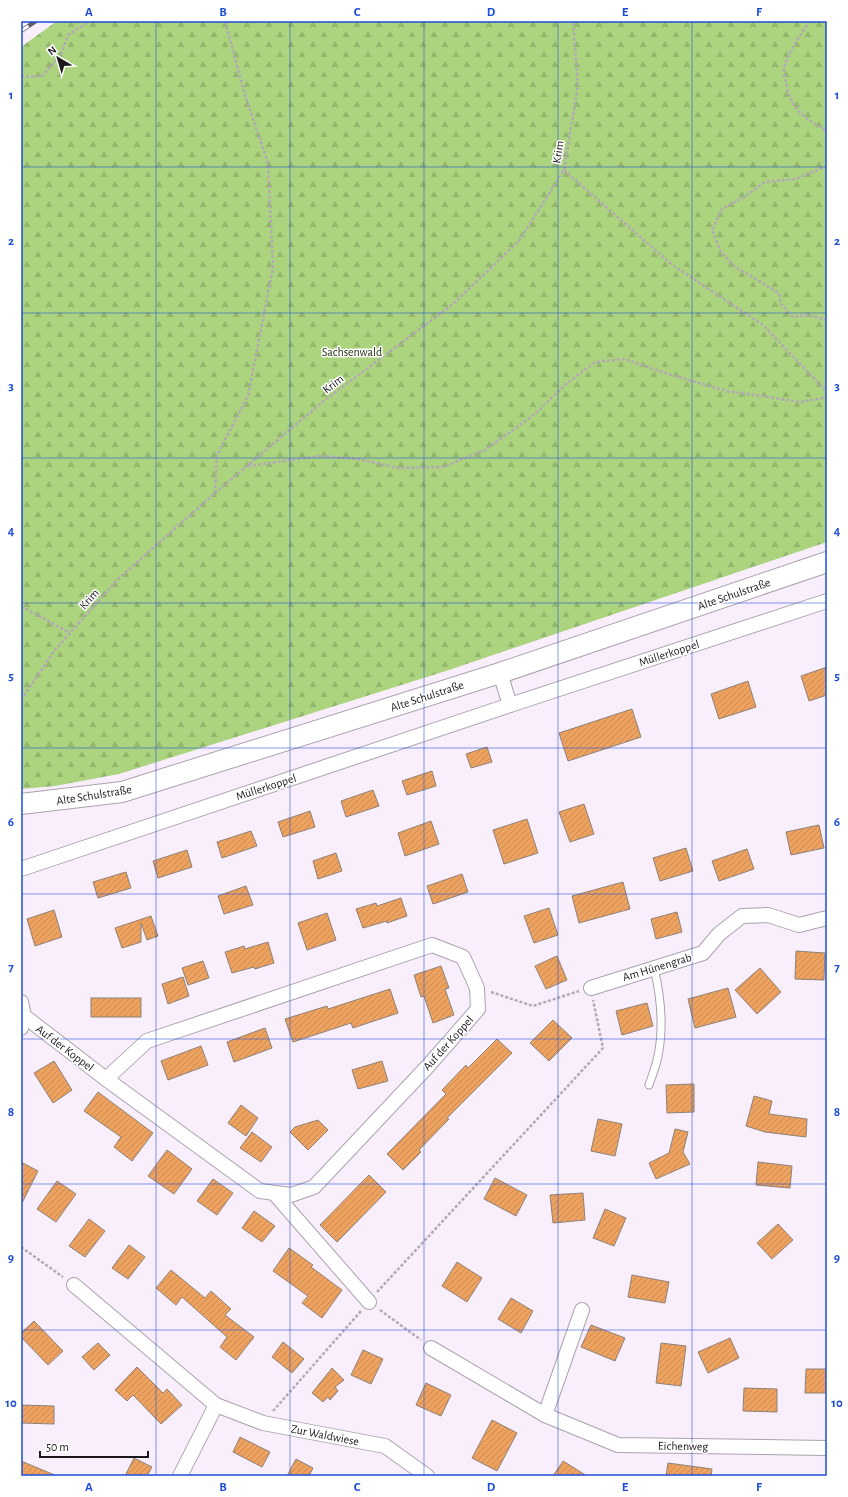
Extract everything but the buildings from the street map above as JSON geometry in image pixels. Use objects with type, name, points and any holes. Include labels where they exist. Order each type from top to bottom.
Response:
[{"type":"main road","name":"Alte Schulstraße","points":[[21,804],[122,792],[500,673],[827,562]]},
{"type":"street","name":"Müllerkoppel","points":[[21,869],[510,705],[827,601]]},
{"type":"street","points":[[500,673],[510,705]]},
{"type":"street","name":"Am Hünengrab","points":[[591,988],[703,953],[719,934],[742,916],[768,915],[798,925],[827,918]]},
{"type":"street","name":"Auf der Koppel","points":[[21,1002],[23,1022],[106,1079],[260,1191],[291,1195],[314,1187],[428,1066],[478,1010],[477,988],[463,957],[432,945],[147,1041],[106,1079]]},
{"type":"street","points":[[274,1193],[369,1302]]},
{"type":"street","name":"Zur Waldwiese","points":[[74,1285],[216,1405],[263,1422],[385,1446],[427,1476]]},
{"type":"street","points":[[545,1415],[582,1310]]},
{"type":"street","name":"Eichenweg","points":[[431,1348],[545,1415],[618,1445],[827,1448]]},
{"type":"street","points":[[180,1476],[216,1405]]},
{"type":"lane","points":[[648,1085],[658,1057],[662,1014],[659,989],[654,968]]},
{"type":"path","points":[[21,77],[42,76],[61,55],[68,35],[90,21]]},
{"type":"path","points":[[215,493],[216,455],[248,396],[273,268],[268,163],[245,95],[225,21]]},
{"type":"path","name":"Krim","points":[[21,700],[55,650],[118,579],[215,493],[325,400],[452,304],[519,241],[564,170],[578,85],[573,21]]},
{"type":"path","points":[[810,21],[789,55],[784,69],[787,90],[795,108],[810,122],[827,131]]},
{"type":"path","points":[[827,166],[796,179],[765,182],[722,210],[712,230],[720,250],[734,266],[779,293],[781,304],[793,317],[808,315],[827,320]]},
{"type":"path","points":[[564,170],[671,264],[763,326],[827,392]]},
{"type":"path","points":[[248,466],[320,456],[356,459],[399,468],[443,468],[485,450],[535,414],[566,384],[595,362],[602,361],[624,359],[665,373],[728,391],[801,402],[827,397]]},
{"type":"path","points":[[21,606],[70,633]]},
{"type":"path","points":[[263,1422],[369,1302],[603,1048],[591,988],[534,1006],[477,988]]},
{"type":"path","points":[[21,1247],[74,1285]]},
{"type":"path","points":[[369,1302],[431,1348]]},
{"type":"green space","name":"Sachsenwald","points":[[57,21],[827,21],[827,542],[449,670],[119,774],[55,786],[21,789],[21,47]]},
{"type":"railway","points":[[21,31],[36,21]]}]
